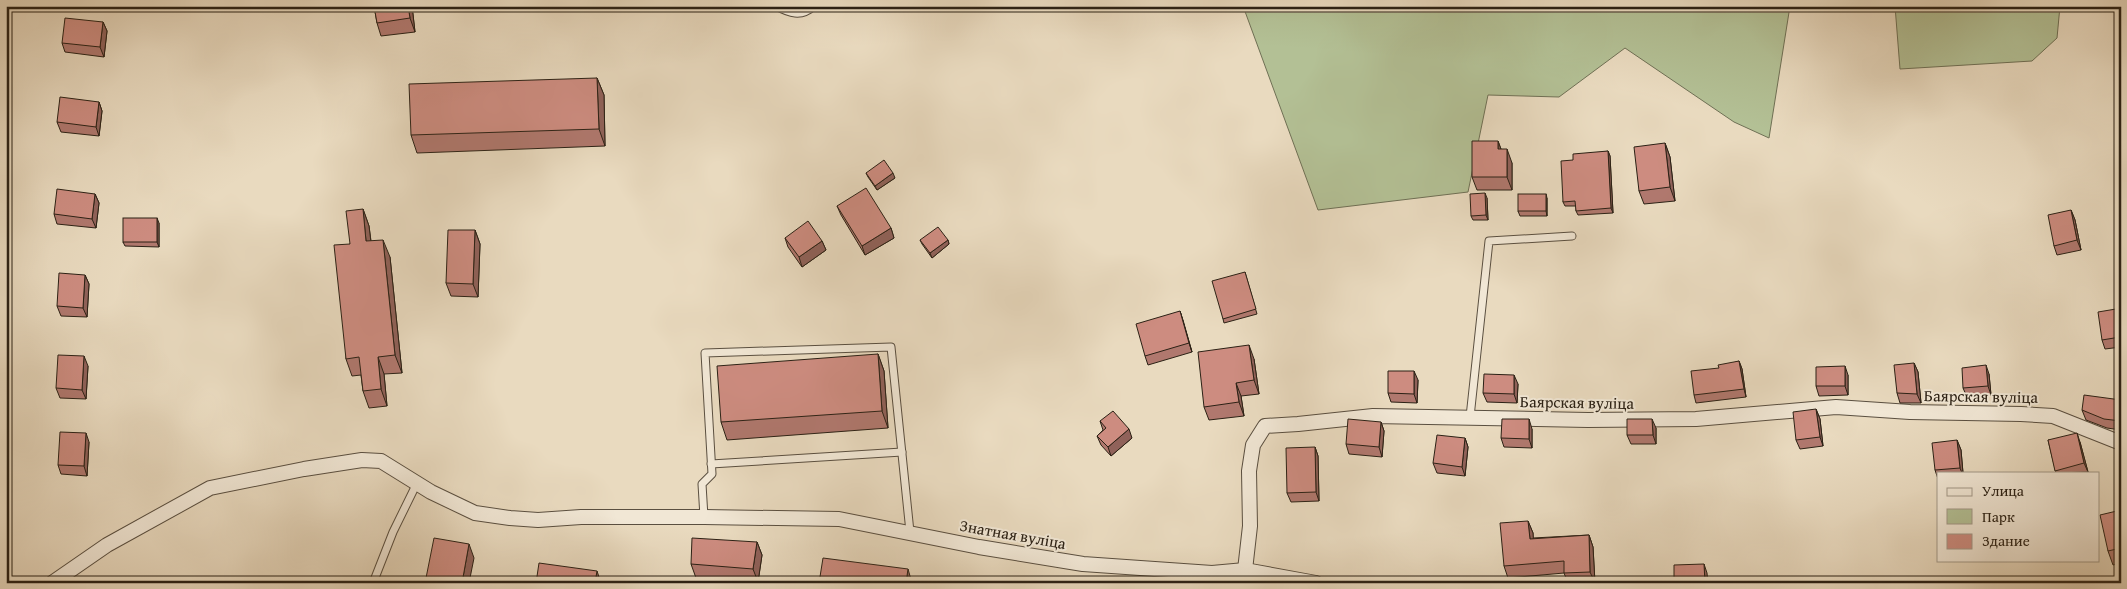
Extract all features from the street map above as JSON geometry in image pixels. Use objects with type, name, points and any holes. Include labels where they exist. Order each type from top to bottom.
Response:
[{"type":"street","name":"Баярская вуліца","points":[[1245,570],[1250,526],[1249,471],[1253,445],[1265,426],[1373,416],[1588,420],[1696,419],[1836,407],[1910,412],[2053,416],[2121,443]]},
{"type":"street","name":"Знатная вуліца","points":[[52,583],[107,545],[210,488],[304,469],[362,460],[381,461],[446,500],[474,513],[510,518],[538,520],[581,517],[839,519],[979,547],[1083,564],[1212,573],[1245,570],[1316,583]]},
{"type":"lane","points":[[776,6],[790,14],[809,11],[814,6]]},
{"type":"lane","points":[[1470,417],[1488,241],[1572,236]]},
{"type":"lane","points":[[704,517],[702,484],[712,474],[705,353],[891,347],[910,532]]},
{"type":"lane","points":[[711,464],[902,452]]},
{"type":"lane","points":[[373,583],[417,483]]},
{"type":"green space","points":[[1243,6],[1790,6],[1769,138],[1734,122],[1625,48],[1559,97],[1488,95],[1468,192],[1318,210]]},
{"type":"green space","points":[[1895,6],[2060,6],[2057,38],[2032,61],[1900,69]]},
{"type":"building","points":[[374,6],[408,6],[410,18],[377,23]]},
{"type":"building","points":[[65,18],[103,22],[100,47],[62,43]]},
{"type":"building","points":[[597,78],[599,129],[411,135],[409,84]]},
{"type":"building","points":[[60,97],[99,102],[96,127],[57,122]]},
{"type":"building","points":[[1472,141],[1498,141],[1498,149],[1507,149],[1507,177],[1472,177]]},
{"type":"building","points":[[1665,143],[1670,187],[1639,191],[1634,147]]},
{"type":"building","points":[[1608,151],[1611,208],[1576,211],[1575,201],[1563,202],[1561,161],[1573,160],[1573,154]]},
{"type":"building","points":[[884,160],[893,173],[875,186],[866,173]]},
{"type":"building","points":[[866,188],[891,228],[862,246],[837,206]]},
{"type":"building","points":[[57,189],[95,194],[92,219],[54,214]]},
{"type":"building","points":[[1485,193],[1486,215],[1471,216],[1470,194]]},
{"type":"building","points":[[1518,194],[1546,194],[1546,211],[1518,211]]},
{"type":"building","points":[[363,209],[366,241],[383,240],[395,355],[378,357],[381,389],[363,391],[359,357],[346,359],[334,245],[350,244],[346,211]]},
{"type":"building","points":[[2071,210],[2077,240],[2054,246],[2048,215]]},
{"type":"building","points":[[123,218],[157,218],[157,242],[123,242]]},
{"type":"building","points":[[808,221],[822,241],[799,257],[785,238]]},
{"type":"building","points":[[938,227],[948,240],[930,253],[920,240]]},
{"type":"building","points":[[448,230],[475,230],[473,284],[446,283]]},
{"type":"building","points":[[1245,272],[1256,309],[1223,319],[1212,281]]},
{"type":"building","points":[[59,273],[85,275],[83,308],[57,306]]},
{"type":"building","points":[[2116,309],[2120,337],[2102,340],[2098,312]]},
{"type":"building","points":[[1180,311],[1189,343],[1145,356],[1136,324]]},
{"type":"building","points":[[1249,345],[1254,380],[1236,383],[1239,402],[1204,407],[1198,352]]},
{"type":"building","points":[[878,354],[882,411],[721,422],[717,366]]},
{"type":"building","points":[[58,355],[84,356],[82,390],[56,388]]},
{"type":"building","points":[[1739,361],[1744,389],[1694,395],[1691,371],[1719,368],[1718,365]]},
{"type":"building","points":[[1914,363],[1917,394],[1897,393],[1894,365]]},
{"type":"building","points":[[1986,365],[1988,386],[1963,388],[1962,368]]},
{"type":"building","points":[[1845,366],[1845,386],[1816,386],[1816,367]]},
{"type":"building","points":[[1388,371],[1414,371],[1414,394],[1388,393]]},
{"type":"building","points":[[1484,374],[1514,375],[1514,394],[1483,393]]},
{"type":"building","points":[[2084,395],[2121,400],[2121,421],[2104,419],[2082,410]]},
{"type":"building","points":[[1816,409],[1820,437],[1796,440],[1793,412]]},
{"type":"building","points":[[1113,411],[1129,429],[1108,447],[1097,436],[1106,428],[1100,421]]},
{"type":"building","points":[[1348,419],[1381,422],[1379,447],[1346,444]]},
{"type":"building","points":[[1502,419],[1529,419],[1529,439],[1501,438]]},
{"type":"building","points":[[1627,419],[1652,419],[1653,435],[1627,435]]},
{"type":"building","points":[[60,432],[86,433],[84,466],[58,465]]},
{"type":"building","points":[[2077,433],[2084,463],[2055,471],[2048,440]]},
{"type":"building","points":[[1437,435],[1465,438],[1462,467],[1433,463]]},
{"type":"building","points":[[1957,440],[1960,468],[1935,470],[1932,443]]},
{"type":"building","points":[[1315,447],[1316,492],[1287,493],[1286,448]]},
{"type":"building","points":[[2121,510],[2121,548],[2108,551],[2100,515]]},
{"type":"building","points":[[1528,521],[1530,539],[1589,535],[1590,572],[1564,573],[1564,561],[1504,566],[1500,523]]},
{"type":"building","points":[[434,538],[469,544],[462,583],[425,583]]},
{"type":"building","points":[[692,538],[757,542],[753,569],[691,564]]},
{"type":"building","points":[[823,558],[908,569],[906,583],[819,583]]},
{"type":"building","points":[[539,563],[597,571],[595,583],[536,583]]},
{"type":"building","points":[[1704,564],[1705,583],[1674,583],[1674,565]]}]
